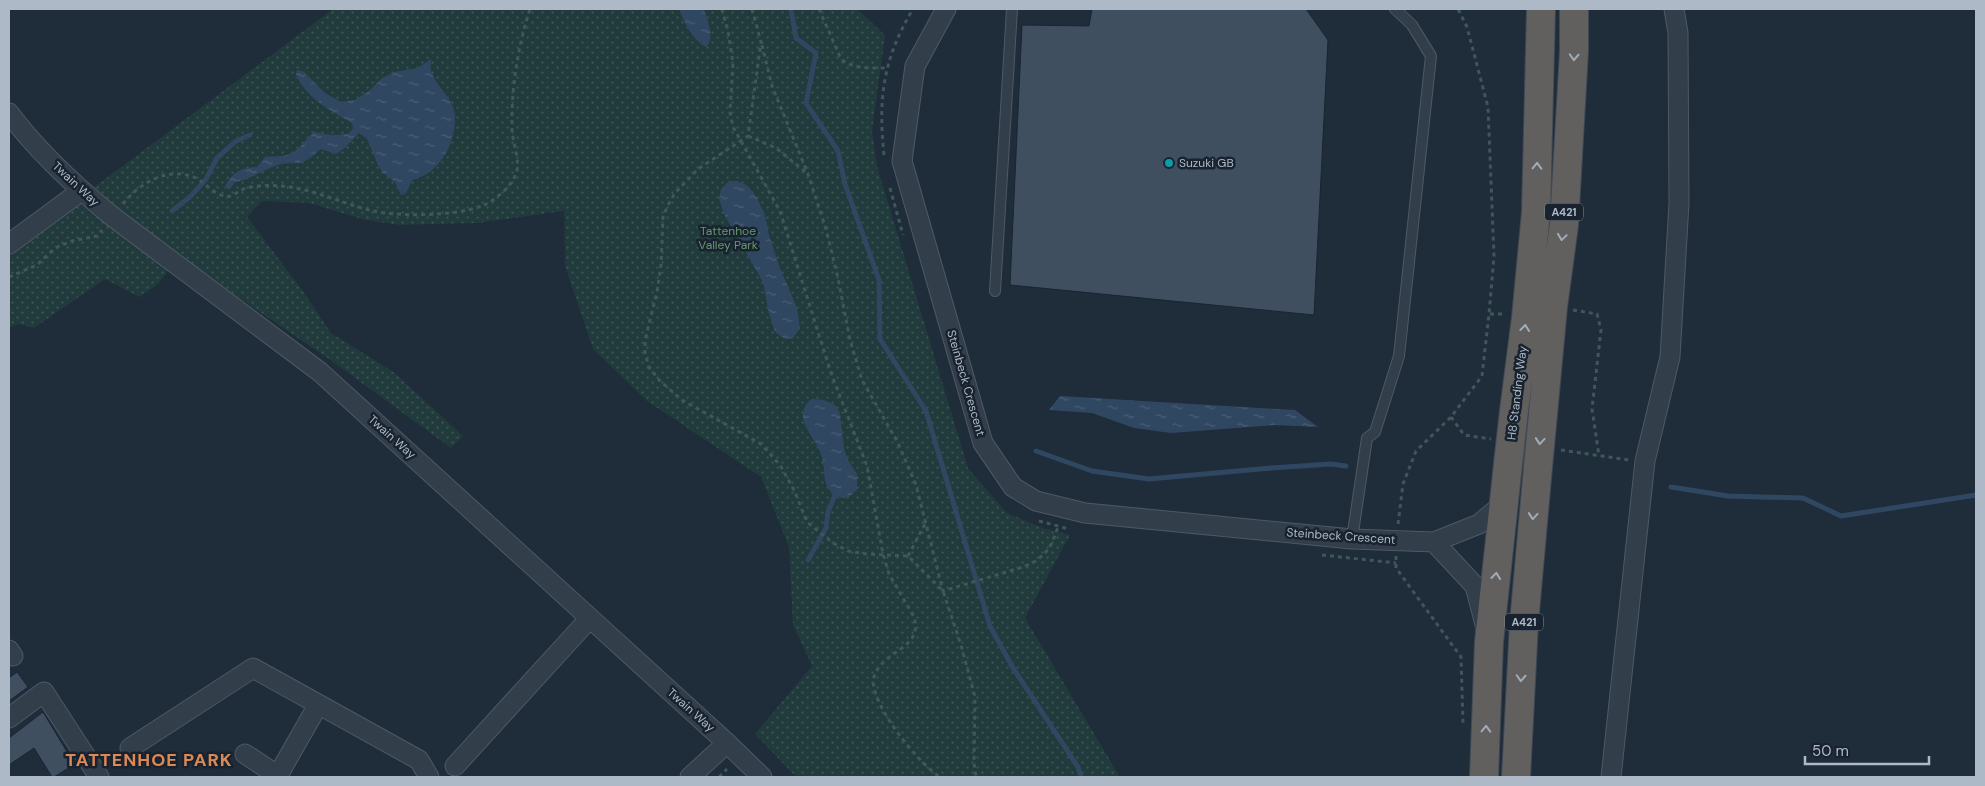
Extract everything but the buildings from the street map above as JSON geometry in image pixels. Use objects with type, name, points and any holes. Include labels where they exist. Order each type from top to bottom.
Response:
[{"type":"highway","name":"H8 Standing Way","points":[[1484,777],[1489,642],[1503,504],[1526,318],[1536,212],[1541,9]]},
{"type":"highway","name":"A421","points":[[1516,777],[1524,623],[1553,307],[1564,225],[1574,51],[1574,9]]},
{"type":"street","name":"Steinbeck Crescent","points":[[946,9],[915,66],[902,161],[984,443],[1013,487],[1036,501],[1085,513],[1352,539],[1395,541],[1434,542],[1479,524],[1503,504]]},
{"type":"street","points":[[1610,777],[1645,461],[1670,357],[1680,203],[1678,33],[1674,9]]},
{"type":"street","name":"Twain Way","points":[[9,113],[22,131],[81,191],[320,372],[762,777]]},
{"type":"street","points":[[9,244],[81,191]]},
{"type":"street","points":[[1434,542],[1475,586],[1489,642]]},
{"type":"street","points":[[455,766],[590,618]]},
{"type":"street","points":[[130,748],[253,668],[419,760],[429,777]]},
{"type":"street","points":[[9,718],[44,692],[99,777]]},
{"type":"street","points":[[245,754],[277,776],[318,705]]},
{"type":"street","points":[[690,777],[727,743]]},
{"type":"lane","points":[[995,292],[1012,9]]},
{"type":"lane","points":[[1352,539],[1367,438],[1375,432],[1399,356],[1431,56],[1412,25],[1395,9]]},
{"type":"path","points":[[196,178],[224,196],[232,196],[246,188],[282,186],[308,190],[373,211],[409,215],[436,214],[482,206],[498,196],[510,184],[518,166],[512,128],[514,94],[520,47],[530,9]]},
{"type":"path","points":[[722,9],[733,63],[730,112],[733,127],[780,211],[831,373],[867,466],[883,554],[889,574],[914,617],[916,624],[915,635],[910,642],[878,669],[874,678],[875,694],[908,747],[922,763],[940,777]]},
{"type":"path","points":[[752,9],[772,86],[808,174],[826,229],[850,340],[862,380],[898,443],[916,484],[943,591],[961,645],[975,697],[974,764],[976,777]]},
{"type":"path","points":[[819,9],[841,59],[846,64],[886,68]]},
{"type":"path","points":[[884,158],[880,122],[886,68],[897,39],[913,9]]},
{"type":"path","points":[[1458,9],[1467,27],[1488,107],[1494,256],[1490,314],[1482,376],[1451,418],[1416,451],[1402,484],[1395,541],[1396,568],[1461,657],[1463,727]]},
{"type":"path","points":[[748,136],[761,42]]},
{"type":"path","points":[[808,174],[776,148],[748,136],[698,169],[675,193],[663,217],[661,265],[657,292],[645,340],[645,353],[649,367],[660,382],[682,400],[761,444],[780,465],[794,490],[807,522],[833,543],[848,551],[908,556],[943,591]]},
{"type":"path","points":[[889,183],[904,238]]},
{"type":"path","points":[[1553,307],[1596,314],[1602,330],[1592,409],[1600,456]]},
{"type":"path","points":[[1036,519],[1058,527],[1078,530]]},
{"type":"path","points":[[908,556],[926,522]]},
{"type":"path","points":[[943,591],[1036,562],[1052,543],[1058,527]]},
{"type":"path","points":[[1320,555],[1396,563]]},
{"type":"green space","name":"Tattenhoe Valley Park","points":[[333,9],[857,9],[885,35],[872,131],[877,166],[968,468],[1007,513],[1043,528],[1070,535],[1025,618],[1120,777],[796,777],[755,734],[812,666],[793,625],[789,547],[761,477],[647,401],[593,349],[565,266],[564,211],[478,223],[400,225],[365,220],[309,203],[262,201],[247,217],[300,287],[331,333],[395,373],[463,436],[451,448],[329,359],[179,257],[158,284],[139,297],[105,279],[34,328],[18,324],[9,328],[9,250],[48,228],[85,194]]},
{"type":"water","points":[[679,9],[704,9],[711,34],[706,47],[692,35]]},
{"type":"water","points":[[431,59],[433,76],[451,102],[454,110],[454,130],[449,147],[441,161],[428,173],[412,180],[406,193],[401,195],[395,182],[383,173],[367,139],[359,133],[346,147],[336,154],[321,149],[304,162],[278,165],[235,182],[230,189],[224,188],[230,178],[237,172],[246,168],[257,167],[265,157],[290,154],[314,132],[332,135],[348,134],[353,128],[352,123],[320,104],[306,91],[296,75],[297,70],[304,72],[325,93],[341,102],[355,100],[370,90],[382,78],[394,72],[418,68]]},
{"type":"water","points":[[729,181],[737,181],[748,186],[757,198],[765,215],[769,235],[780,268],[797,308],[800,328],[793,338],[785,339],[775,332],[769,314],[763,282],[724,214],[719,199],[721,189]]},
{"type":"water","points":[[1060,396],[1295,410],[1318,427],[1275,425],[1171,433],[1134,428],[1092,413],[1049,410]]},
{"type":"water","points":[[812,399],[824,400],[835,405],[840,413],[844,449],[848,460],[857,474],[857,490],[848,498],[835,495],[828,489],[822,456],[803,419],[805,407]]},
{"type":"waterway","points":[[791,9],[796,38],[816,53],[806,103],[838,151],[845,184],[879,280],[880,339],[926,411],[990,626],[1013,668],[1078,767],[1081,777]]},
{"type":"waterway","points":[[172,211],[191,196],[206,179],[217,158],[236,141],[250,135]]},
{"type":"waterway","points":[[1036,451],[1092,471],[1149,479],[1331,464],[1346,466]]},
{"type":"waterway","points":[[1671,487],[1728,496],[1803,498],[1841,516],[1976,495]]},
{"type":"waterway","points":[[808,560],[826,528],[828,512],[835,495]]},
{"type":"place","name":"Suzuki GB","points":[[1169,163]]},
{"type":"district","name":"TATTENHOE PARK","points":[[149,760]]}]
